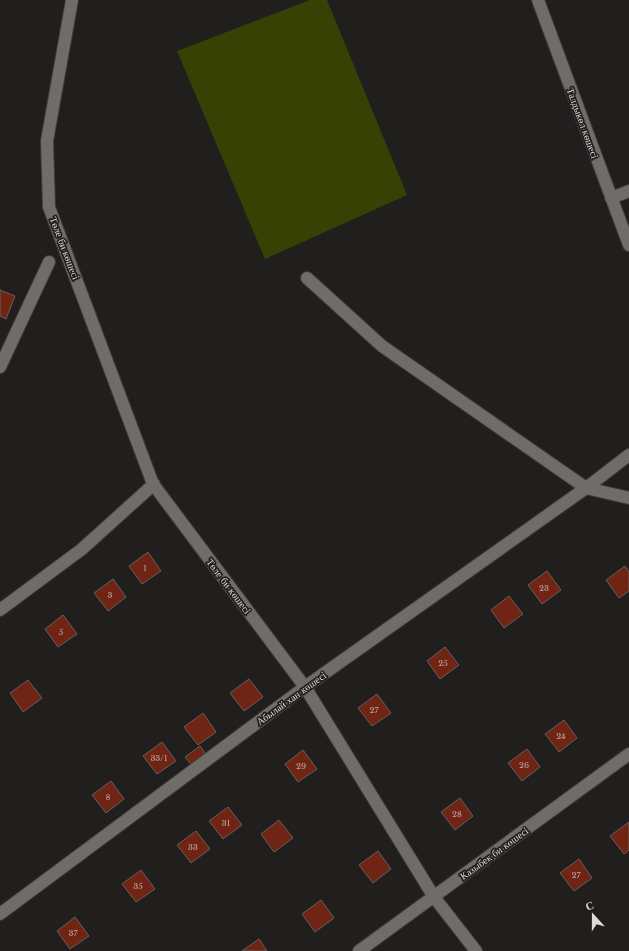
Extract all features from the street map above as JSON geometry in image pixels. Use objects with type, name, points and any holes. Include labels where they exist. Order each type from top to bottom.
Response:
[{"type":"street","name":"Төле би көшесі","points":[[72,0],[47,141],[49,207],[154,484],[305,687],[434,897],[476,951]]},
{"type":"street","name":"Талдыкөл көшесі","points":[[538,0],[629,245]]},
{"type":"street","points":[[611,198],[629,191]]},
{"type":"street","name":"Төле би көшесі","points":[[0,367],[49,262]]},
{"type":"street","points":[[307,278],[382,346],[586,488],[629,498]]},
{"type":"street","name":"Абылай хан көшесі","points":[[0,914],[305,687],[586,488],[629,455]]},
{"type":"street","points":[[0,610],[82,549],[154,484]]},
{"type":"street","name":"Казыбек би көшесі","points":[[359,951],[629,754]]},
{"type":"green space","points":[[310,0],[327,0],[407,195],[265,259],[177,51]]},
{"type":"building","points":[[0,290],[15,296],[6,319],[0,316]]},
{"type":"building","points":[[148,552],[161,571],[142,584],[129,566]]},
{"type":"building","points":[[625,566],[629,572],[629,591],[619,598],[606,580]]},
{"type":"building","points":[[547,571],[561,590],[542,604],[528,585]]},
{"type":"building","points":[[113,579],[126,597],[108,611],[94,593]]},
{"type":"building","points":[[509,596],[523,614],[504,628],[491,610]]},
{"type":"building","points":[[63,615],[77,634],[58,647],[45,629]]},
{"type":"building","points":[[445,647],[459,665],[440,679],[427,661]]},
{"type":"building","points":[[249,679],[263,697],[244,711],[230,693]]},
{"type":"building","points":[[28,680],[42,698],[23,712],[10,693]]},
{"type":"building","points":[[377,694],[391,713],[372,726],[358,708]]},
{"type":"building","points":[[203,713],[216,732],[198,745],[184,727]]},
{"type":"building","points":[[564,720],[577,738],[559,752],[545,734]]},
{"type":"building","points":[[162,742],[176,761],[157,774],[143,756]]},
{"type":"building","points":[[200,746],[205,753],[191,764],[185,757]]},
{"type":"building","points":[[527,749],[540,767],[522,781],[508,763]]},
{"type":"building","points":[[303,750],[317,769],[298,782],[285,764]]},
{"type":"building","points":[[111,781],[124,799],[106,813],[92,795]]},
{"type":"building","points":[[460,798],[473,816],[455,830],[441,812]]},
{"type":"building","points":[[228,807],[242,825],[223,839],[209,821]]},
{"type":"building","points":[[279,820],[293,838],[274,852],[261,834]]},
{"type":"building","points":[[629,822],[629,850],[624,854],[610,836]]},
{"type":"building","points":[[196,831],[210,849],[191,863],[177,845]]},
{"type":"building","points":[[378,851],[391,869],[373,883],[359,865]]},
{"type":"building","points":[[579,859],[592,878],[574,891],[560,873]]},
{"type":"building","points":[[141,870],[155,889],[136,902],[122,884]]},
{"type":"building","points":[[321,900],[334,918],[315,932],[302,914]]},
{"type":"building","points":[[75,917],[89,936],[70,949],[57,931]]},
{"type":"building","points":[[259,939],[267,951],[242,951]]}]
